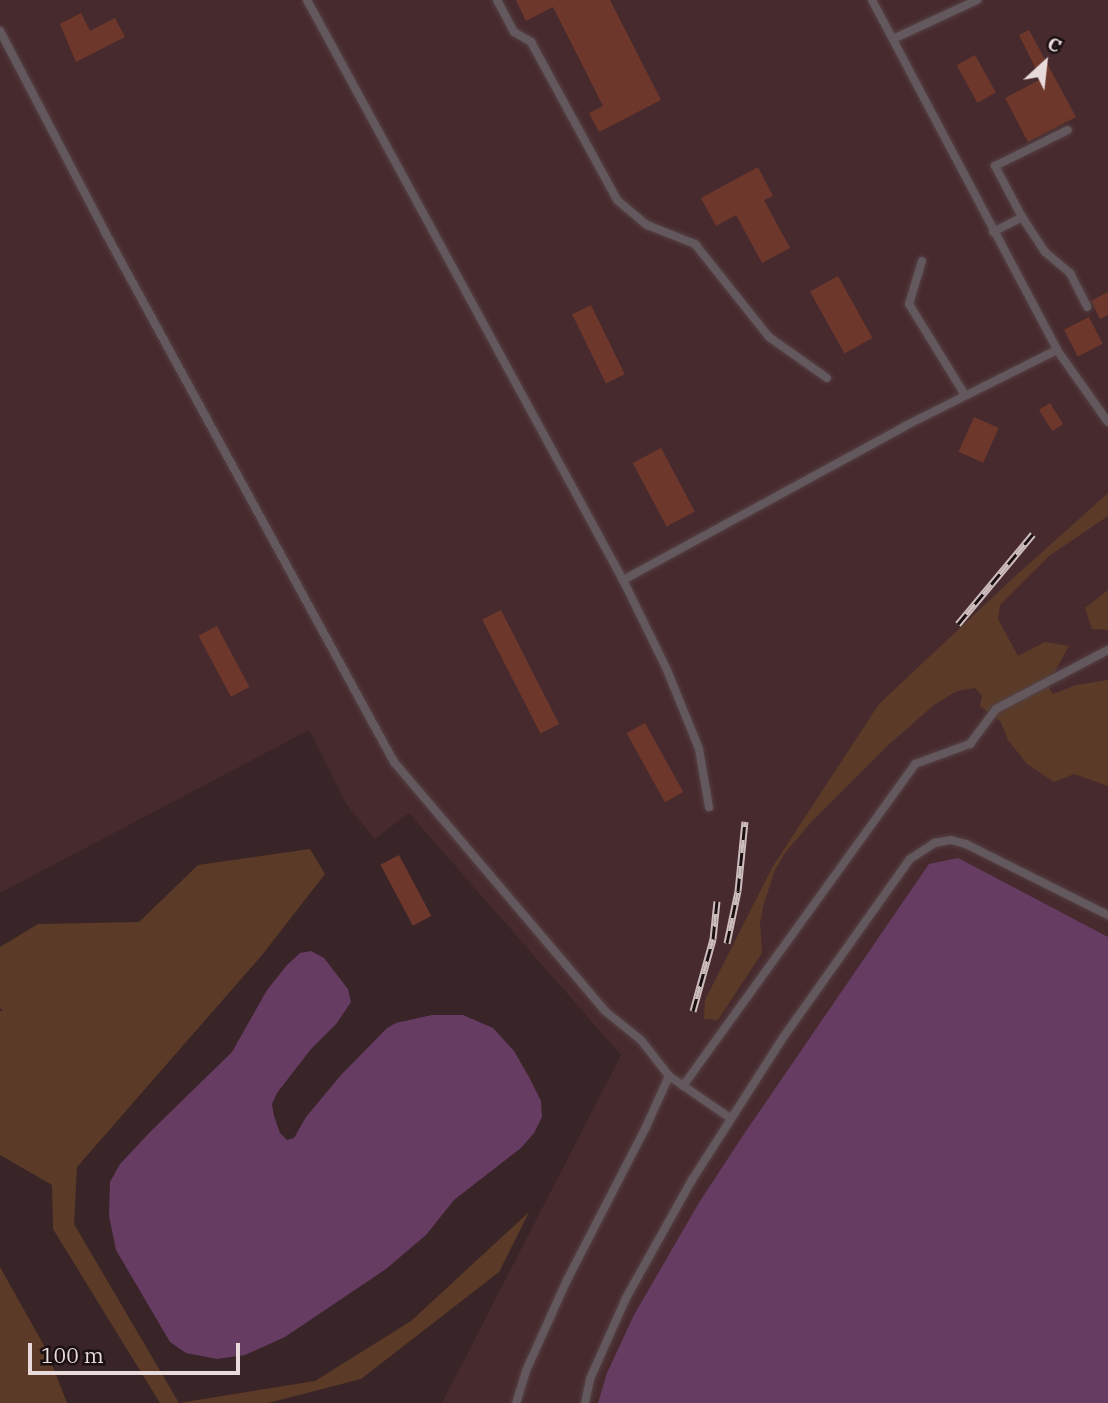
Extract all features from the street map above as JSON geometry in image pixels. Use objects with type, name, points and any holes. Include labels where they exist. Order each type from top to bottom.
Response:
[{"type":"lane","points":[[307,0],[623,580],[667,670],[699,749],[709,807]]},
{"type":"lane","points":[[497,0],[514,33],[531,42],[617,200],[648,225],[695,244],[769,337],[827,378]]},
{"type":"lane","points":[[872,0],[1057,351],[1108,422]]},
{"type":"lane","points":[[893,39],[977,0]]},
{"type":"lane","points":[[0,31],[105,232],[394,762],[605,1011],[641,1040],[669,1076],[730,1118]]},
{"type":"lane","points":[[1068,130],[995,166],[1022,217],[1045,252],[1070,273],[1087,307]]},
{"type":"lane","points":[[993,232],[1022,217]]},
{"type":"lane","points":[[922,261],[909,304],[965,395]]},
{"type":"lane","points":[[623,580],[965,395],[1057,351]]},
{"type":"lane","points":[[683,1086],[915,764],[970,744],[996,709],[1108,650]]},
{"type":"lane","points":[[585,1403],[590,1379],[626,1298],[730,1118],[847,944],[910,859],[935,843],[951,840],[966,844],[1108,915]]},
{"type":"lane","points":[[516,1403],[526,1371],[567,1280],[646,1127],[669,1076]]},
{"type":"shaded area","points":[[0,0],[1108,0],[1108,1403],[442,1403],[621,1055],[409,813],[375,839],[346,804],[309,730],[0,893]]},
{"type":"shaded area","points":[[1108,493],[1108,516],[1049,556],[1000,605],[998,619],[1018,656],[1045,642],[1069,646],[1047,685],[1053,694],[1076,685],[1108,680],[1108,786],[1074,774],[1054,782],[1027,764],[1008,740],[1001,722],[980,706],[982,696],[975,688],[957,691],[934,705],[887,746],[812,821],[785,853],[775,870],[764,903],[760,923],[762,953],[718,1020],[704,1019],[705,1000],[773,866],[879,704]]},
{"type":"shaded area","points":[[1108,590],[1108,630],[1092,629],[1085,608]]},
{"type":"shaded area","points":[[310,849],[325,874],[262,955],[77,1167],[74,1224],[179,1403],[160,1403],[53,1229],[52,1185],[0,1155],[0,1011],[3,1011],[0,1008],[0,947],[38,924],[139,922],[198,865]]},
{"type":"shaded area","points":[[958,858],[1108,937],[1108,1403],[598,1403],[607,1373],[634,1315],[700,1201],[746,1131],[929,864]]},
{"type":"shaded area","points":[[311,951],[324,958],[348,989],[351,1002],[337,1023],[311,1049],[277,1093],[272,1104],[274,1116],[280,1133],[287,1140],[294,1138],[306,1117],[341,1075],[387,1028],[396,1023],[432,1015],[463,1015],[493,1028],[514,1051],[529,1077],[541,1101],[542,1117],[534,1133],[521,1148],[454,1200],[426,1235],[386,1269],[285,1337],[245,1355],[217,1359],[186,1353],[170,1342],[116,1250],[109,1216],[110,1182],[120,1164],[232,1052],[267,990],[287,965],[300,953]]},
{"type":"shaded area","points":[[529,1212],[499,1272],[361,1379],[268,1403],[179,1403],[315,1381],[411,1321]]},
{"type":"shaded area","points":[[0,1267],[46,1349],[67,1403],[0,1403]]},
{"type":"building","points":[[516,0],[610,0],[661,100],[599,132],[589,113],[603,106],[553,7],[526,21]]},
{"type":"building","points":[[81,13],[90,31],[115,18],[125,37],[76,62],[60,24]]},
{"type":"building","points":[[1029,30],[1076,117],[1028,142],[1005,98],[1041,79],[1019,35]]},
{"type":"building","points":[[975,55],[996,93],[977,103],[957,65]]},
{"type":"building","points":[[758,167],[773,196],[764,200],[790,248],[762,263],[736,215],[716,226],[701,198]]},
{"type":"building","points":[[838,276],[872,338],[844,354],[810,292]]},
{"type":"building","points":[[1108,292],[1108,315],[1100,319],[1091,301]]},
{"type":"building","points":[[591,305],[625,374],[606,383],[572,314]]},
{"type":"building","points":[[1089,317],[1103,344],[1078,356],[1064,330]]},
{"type":"building","points":[[1050,403],[1063,424],[1052,431],[1039,410]]},
{"type":"building","points":[[974,417],[999,428],[983,463],[959,452]]},
{"type":"building","points":[[661,448],[695,512],[667,527],[633,463]]},
{"type":"building","points":[[501,610],[559,724],[540,734],[482,620]]},
{"type":"building","points":[[217,626],[249,687],[231,697],[198,636]]},
{"type":"building","points":[[645,723],[683,792],[665,802],[627,733]]},
{"type":"building","points":[[399,855],[431,916],[413,926],[380,865]]},
{"type":"railway","points":[[958,624],[1033,534]]},
{"type":"railway","points":[[727,943],[738,891],[745,821]]},
{"type":"railway","points":[[693,1011],[713,939],[717,901]]}]
